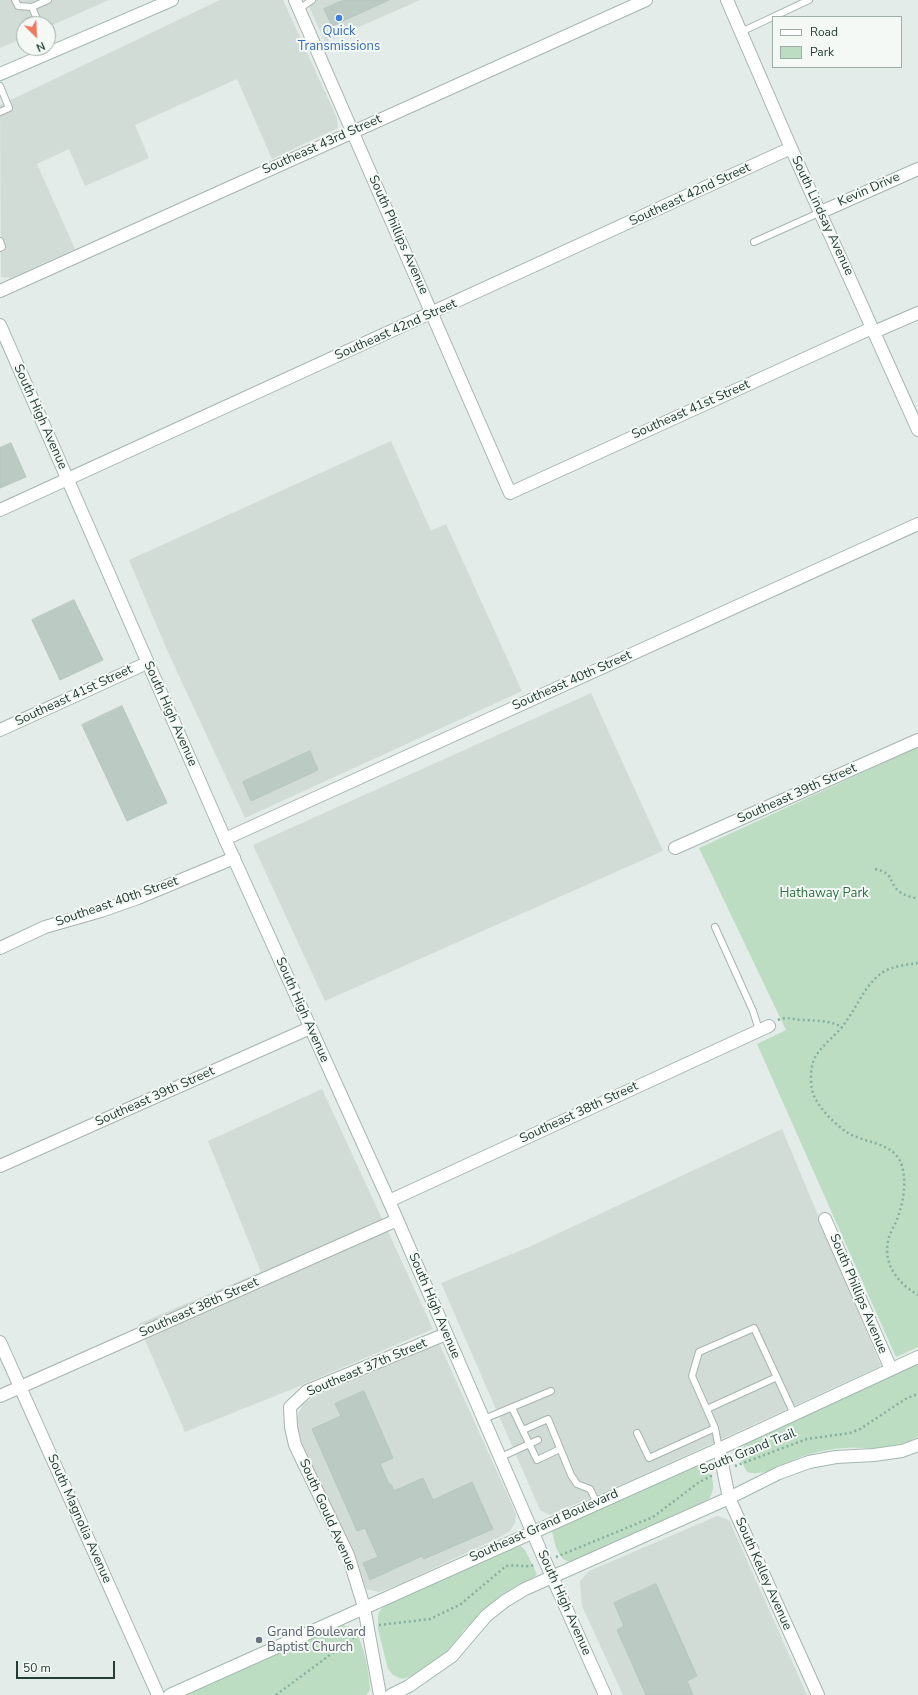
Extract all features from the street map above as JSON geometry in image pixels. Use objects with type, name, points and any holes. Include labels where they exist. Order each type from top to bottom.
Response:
[{"type":"street","points":[[56,46],[172,0]]},
{"type":"street","name":"Southeast 43rd Street","points":[[0,291],[646,0]]},
{"type":"street","name":"South Lindsay Avenue","points":[[727,0],[791,148],[918,430]]},
{"type":"street","name":"South Phillips Avenue","points":[[297,5],[510,493]]},
{"type":"street","points":[[0,74],[35,56]]},
{"type":"street","name":"Southeast 42nd Street","points":[[0,510],[791,148]]},
{"type":"street","name":"Kevin Drive","points":[[821,212],[918,169]]},
{"type":"street","name":"Southeast 41st Street","points":[[510,493],[873,330],[918,312]]},
{"type":"street","name":"South High Avenue","points":[[0,325],[147,663],[389,1201],[545,1561],[605,1695]]},
{"type":"street","name":"Southeast 40th Street","points":[[225,839],[918,524]]},
{"type":"street","name":"Southeast 41st Street","points":[[0,730],[147,663]]},
{"type":"street","name":"Southeast 39th Street","points":[[675,848],[918,740]]},
{"type":"street","name":"Southeast 40th Street","points":[[0,948],[45,927],[138,898],[234,858]]},
{"type":"street","name":"Southeast 39th Street","points":[[0,1166],[310,1028]]},
{"type":"street","name":"Southeast 38th Street","points":[[389,1201],[764,1028]]},
{"type":"street","name":"South Phillips Avenue","points":[[825,1219],[891,1369]]},
{"type":"street","name":"Southeast 38th Street","points":[[0,1396],[397,1220]]},
{"type":"street","name":"Southeast 37th Street","points":[[290,1407],[307,1391],[446,1334]]},
{"type":"street","name":"South Magnolia Avenue","points":[[0,1342],[158,1695]]},
{"type":"street","name":"Southeast Grand Boulevard","points":[[170,1695],[533,1531],[719,1449],[918,1356]]},
{"type":"street","name":"South Gould Avenue","points":[[290,1407],[291,1427],[296,1445],[348,1555],[364,1607],[380,1695]]},
{"type":"street","points":[[390,1695],[409,1686],[452,1656],[486,1616],[505,1601],[524,1589],[729,1498],[779,1473],[809,1462],[836,1457],[874,1455],[902,1451],[918,1446]]},
{"type":"street","name":"South Kelley Avenue","points":[[719,1449],[729,1498],[818,1695]]},
{"type":"lane","points":[[15,0],[18,6],[32,7],[48,0]]},
{"type":"lane","points":[[297,5],[312,0]]},
{"type":"lane","points":[[774,16],[809,0]]},
{"type":"lane","points":[[32,7],[36,16]]},
{"type":"lane","points":[[740,32],[772,17]]},
{"type":"lane","points":[[0,86],[9,108],[0,112]]},
{"type":"lane","points":[[754,242],[821,212]]},
{"type":"lane","points":[[0,241],[2,247],[0,248]]},
{"type":"lane","points":[[715,928],[752,1011],[764,1028]]},
{"type":"lane","points":[[719,1449],[715,1428],[692,1376],[699,1352],[754,1328],[794,1414]]},
{"type":"lane","points":[[707,1409],[777,1377]]},
{"type":"lane","points":[[484,1419],[551,1392]]},
{"type":"lane","points":[[512,1408],[524,1430],[537,1460],[560,1449]]},
{"type":"lane","points":[[524,1430],[548,1419],[552,1434],[571,1475],[578,1484],[590,1489],[598,1503]]},
{"type":"lane","points":[[637,1433],[649,1458],[715,1428]]},
{"type":"lane","points":[[501,1457],[538,1440]]},
{"type":"path","points":[[875,869],[886,872],[899,891],[906,896],[918,899]]},
{"type":"path","points":[[918,963],[895,967],[883,973],[864,993],[842,1027],[820,1050],[813,1064],[811,1080],[814,1097],[824,1111],[845,1131],[890,1149],[902,1164],[905,1186],[901,1208],[888,1241],[887,1257],[893,1272],[906,1288],[918,1295]]},
{"type":"path","points":[[764,1028],[780,1019],[790,1018],[832,1022],[842,1027]]},
{"type":"path","name":"South Grand Trail","points":[[276,1695],[354,1636],[368,1628],[384,1623],[430,1619],[461,1604],[506,1566],[514,1564],[530,1566],[545,1561],[653,1517],[698,1483],[724,1470],[807,1439],[850,1433],[860,1430],[907,1398],[918,1394]]},
{"type":"shaded area","points":[[0,0],[109,0],[56,23],[56,16],[16,16],[16,41],[0,48]]},
{"type":"shaded area","points":[[220,0],[283,0],[337,118],[338,128],[272,159],[237,79],[135,125],[149,158],[85,186],[69,149],[37,164],[75,249],[11,278],[1,277],[0,105]]},
{"type":"shaded area","points":[[306,0],[420,0],[325,42]]},
{"type":"shaded area","points":[[391,441],[431,531],[446,524],[522,691],[245,818],[167,650],[129,560]]},
{"type":"shaded area","points":[[591,693],[663,851],[325,1001],[253,845]]},
{"type":"shaded area","points":[[322,1089],[433,1329],[290,1390],[185,1432],[138,1324],[261,1272],[208,1141]]},
{"type":"shaded area","points":[[782,1129],[881,1366],[632,1480],[550,1515],[540,1510],[441,1283],[529,1247]]},
{"type":"shaded area","points":[[439,1343],[516,1514],[515,1523],[510,1531],[500,1537],[400,1584],[379,1592],[366,1589],[301,1441],[296,1419],[303,1404],[313,1397]]},
{"type":"shaded area","points":[[717,1516],[729,1520],[807,1695],[623,1695],[582,1606],[580,1581],[589,1571]]},
{"type":"green space","name":"Hathaway Park","points":[[918,747],[918,1347],[896,1357],[757,1044],[786,1030],[699,848]]},
{"type":"green space","points":[[918,1364],[918,1437],[902,1444],[886,1448],[832,1449],[803,1456],[770,1470],[754,1473],[747,1472],[739,1457],[746,1442]]},
{"type":"green space","points":[[699,1466],[708,1472],[713,1480],[713,1489],[709,1499],[573,1562],[564,1559],[558,1552],[552,1532],[557,1527],[691,1467]]},
{"type":"green space","points":[[521,1546],[525,1550],[537,1574],[530,1581],[504,1595],[481,1613],[464,1630],[448,1653],[415,1675],[402,1679],[393,1675],[388,1669],[378,1629],[378,1615],[381,1609],[386,1605],[508,1550]]},
{"type":"green space","points":[[343,1625],[355,1629],[361,1643],[366,1659],[370,1690],[366,1695],[185,1695],[189,1691],[337,1626]]},
{"type":"building","name":"Quick Transmissions","points":[[344,0],[389,0],[332,26],[324,9]]},
{"type":"building","points":[[11,443],[26,477],[0,488],[0,448]]},
{"type":"building","points":[[74,600],[103,660],[60,680],[32,620]]},
{"type":"building","points":[[122,706],[167,803],[127,821],[82,725]]},
{"type":"building","points":[[310,751],[318,770],[251,801],[243,782]]},
{"type":"building","points":[[364,1391],[393,1458],[380,1464],[389,1484],[391,1484],[394,1491],[423,1478],[433,1500],[472,1482],[493,1529],[424,1559],[422,1556],[370,1580],[363,1563],[378,1557],[365,1528],[357,1531],[312,1429],[341,1416],[335,1404]]},
{"type":"building","points":[[656,1584],[697,1676],[687,1681],[693,1695],[646,1695],[617,1630],[624,1626],[614,1603]]},
{"type":"place","name":"Quick Transmissions","points":[[339,18]]},
{"type":"place","name":"Grand Boulevard Baptist Church","points":[[259,1640]]}]
